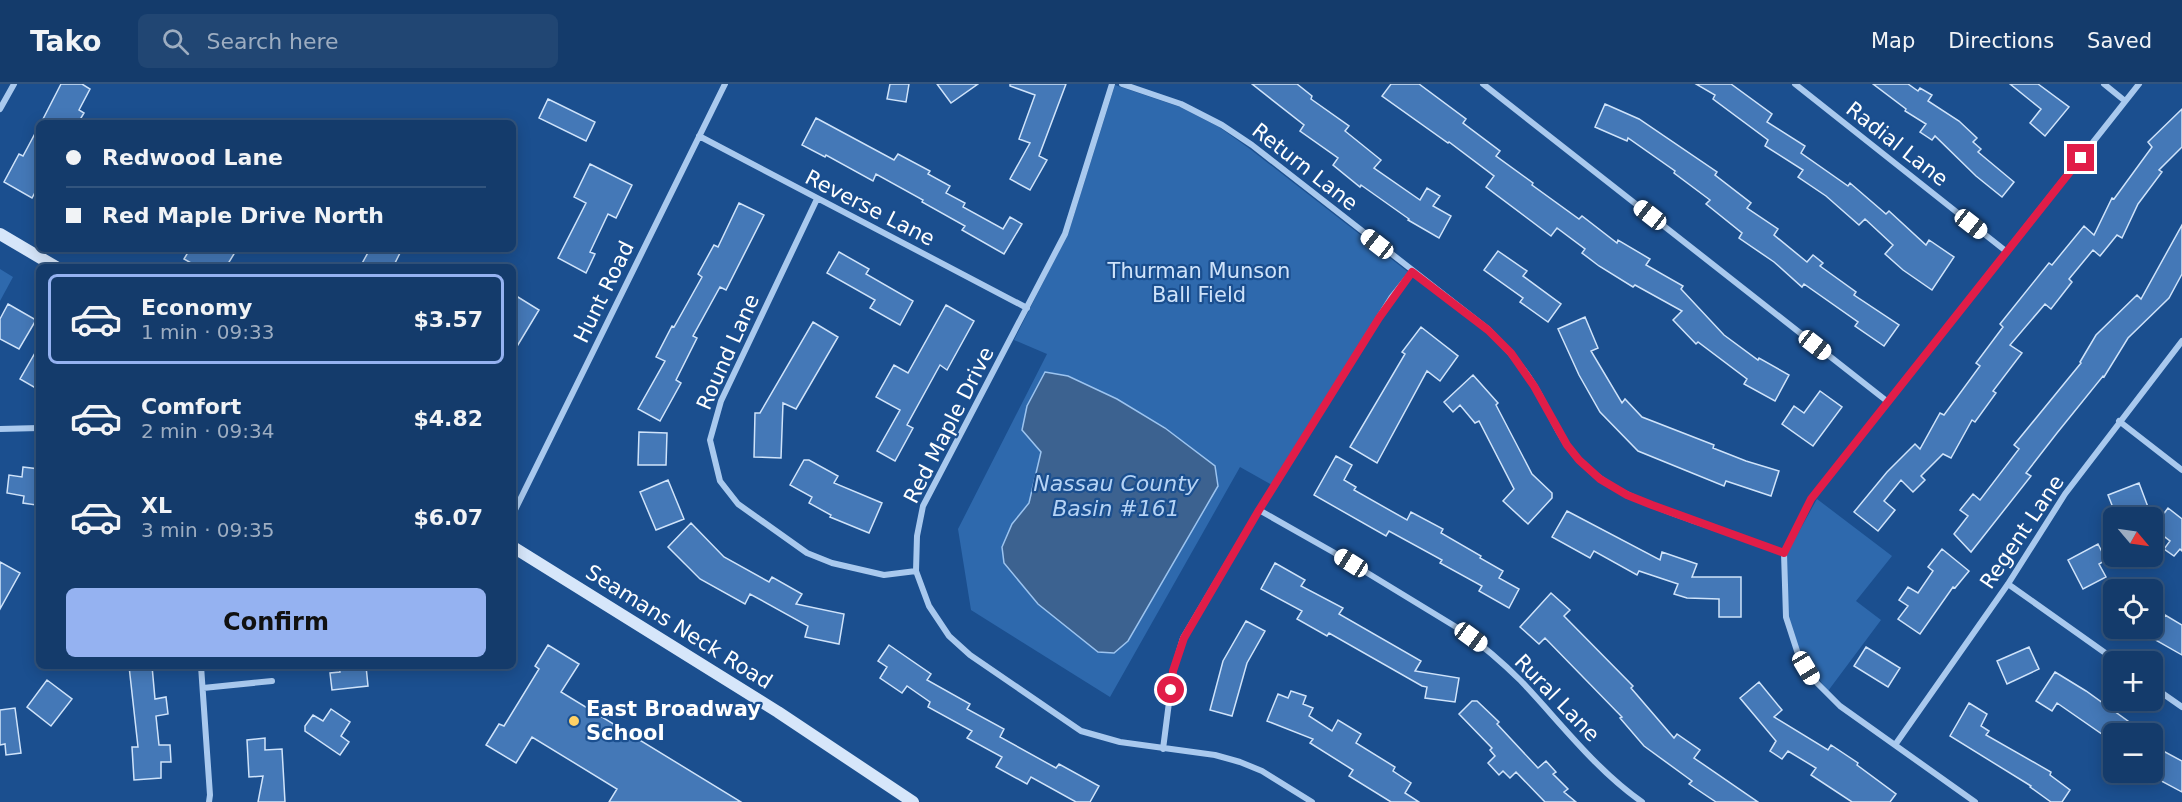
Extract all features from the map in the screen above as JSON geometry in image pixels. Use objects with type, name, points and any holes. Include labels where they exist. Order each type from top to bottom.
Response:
[{"type":"main road","points":[[0,234],[51,264]]},
{"type":"main road","name":"Seamans Neck Road","points":[[516,549],[787,718],[913,802]]},
{"type":"street","points":[[0,109],[14,84]]},
{"type":"street","name":"Hunt Road","points":[[516,508],[725,84]]},
{"type":"street","name":"Red Maple Drive","points":[[1112,84],[1065,234],[923,506],[917,536],[916,571],[929,606],[949,636],[970,655],[1081,731],[1120,742],[1215,755],[1240,762],[1262,771],[1312,802]]},
{"type":"street","name":"Return Lane","points":[[1122,84],[1181,104],[1222,125],[1488,330],[1511,353],[1534,386],[1567,445],[1579,460],[1600,479],[1627,495],[1784,553]]},
{"type":"street","points":[[1485,84],[1888,402]]},
{"type":"street","name":"Radial Lane","points":[[1795,84],[2007,252]]},
{"type":"street","points":[[2104,84],[2125,101]]},
{"type":"street","points":[[1975,802],[1839,706],[1813,679],[1799,657],[1786,617],[1784,553],[1811,499],[2139,84]]},
{"type":"street","name":"Reverse Lane","points":[[699,136],[1028,308]]},
{"type":"street","name":"Round Lane","points":[[817,199],[721,401],[710,440],[720,481],[738,504],[807,553],[832,563],[884,575],[916,571]]},
{"type":"street","points":[[1163,749],[1173,671],[1184,638],[1259,510],[1391,298],[1412,272]]},
{"type":"street","name":"Regent Lane","points":[[1895,745],[2008,584],[2065,494],[2182,341]]},
{"type":"street","points":[[2119,421],[2182,470]]},
{"type":"street","points":[[0,429],[36,428]]},
{"type":"street","name":"Rural Lane","points":[[1259,510],[1333,552],[1481,644],[1520,681],[1586,752],[1642,802]]},
{"type":"street","points":[[2008,584],[2103,651]]},
{"type":"street","points":[[201,669],[209,802]]},
{"type":"street","points":[[203,688],[272,681]]},
{"type":"street","points":[[2163,694],[2182,707]]},
{"type":"green space","name":"Thurman Munson Ball Field","points":[[1115,85],[1180,107],[1219,127],[1408,272],[1274,486],[1240,467],[1110,697],[971,610],[958,529],[1047,354],[1014,340],[1069,231]]},
{"type":"green space","points":[[0,269],[13,277],[0,301]]},
{"type":"green space","points":[[1817,499],[1892,556],[1856,601],[1881,620],[1828,691],[1801,656],[1788,616],[1787,553]]},
{"type":"water","name":"Nassau County Basin #161","points":[[1045,372],[1068,376],[1117,399],[1165,428],[1215,466],[1218,486],[1128,641],[1114,653],[1098,652],[1038,604],[1004,563],[1002,547],[1012,524],[1029,503],[1041,452],[1022,430],[1027,406]]},
{"type":"building","points":[[61,84],[82,84],[90,89],[79,110],[84,113],[80,120],[43,120]]},
{"type":"building","points":[[890,84],[909,84],[906,102],[887,99]]},
{"type":"building","points":[[937,84],[978,84],[951,103]]},
{"type":"building","points":[[1010,84],[1066,84],[1039,156],[1047,160],[1030,190],[1010,179],[1030,143],[1019,139],[1035,95],[1010,86]]},
{"type":"building","points":[[1252,84],[1297,84],[1312,96],[1311,99],[1349,126],[1345,131],[1381,160],[1374,168],[1420,200],[1427,188],[1440,196],[1433,206],[1451,216],[1439,238],[1408,220],[1361,185],[1360,187],[1333,165],[1338,158],[1300,131],[1304,125]]},
{"type":"building","points":[[1391,84],[1419,84],[1466,119],[1463,123],[1500,151],[1496,156],[1533,183],[1532,185],[1579,219],[1582,216],[1617,243],[1618,240],[1650,259],[1646,265],[1683,286],[1681,289],[1724,335],[1758,360],[1759,358],[1789,375],[1775,401],[1744,384],[1747,379],[1698,342],[1696,344],[1673,320],[1682,311],[1635,285],[1633,287],[1599,266],[1582,253],[1585,249],[1557,228],[1551,236],[1486,187],[1494,176],[1382,96]]},
{"type":"building","points":[[1696,84],[1731,84],[1772,114],[1767,122],[1805,146],[1801,153],[1848,186],[1850,183],[1886,214],[1889,211],[1926,245],[1929,240],[1954,257],[1932,290],[1885,254],[1893,245],[1865,219],[1859,225],[1826,196],[1798,177],[1803,170],[1765,146],[1768,140],[1713,99],[1715,95]]},
{"type":"building","points":[[1873,84],[1908,84],[1918,91],[1920,88],[1932,95],[1928,101],[1959,121],[1977,138],[1973,142],[1981,149],[1978,152],[2014,182],[2002,197],[1976,176],[1935,136],[1932,140],[1920,132],[1926,124],[1905,111],[1906,109]]},
{"type":"building","points":[[2010,84],[2038,84],[2069,107],[2045,136],[2030,123],[2041,109]]},
{"type":"building","points":[[548,99],[595,122],[586,141],[539,118]]},
{"type":"building","points":[[1605,104],[1639,119],[1717,172],[1715,175],[1751,203],[1747,208],[1778,229],[1774,235],[1807,262],[1813,255],[1823,263],[1820,266],[1856,292],[1854,295],[1899,325],[1884,346],[1855,326],[1858,322],[1804,284],[1802,287],[1774,262],[1739,238],[1742,233],[1706,204],[1710,200],[1674,173],[1675,171],[1628,138],[1627,141],[1595,127]]},
{"type":"building","points":[[2182,109],[2182,147],[2159,170],[2162,172],[2138,204],[2122,238],[2117,235],[2100,256],[2093,250],[2069,279],[2072,282],[2051,309],[2045,304],[2010,345],[2022,353],[1993,391],[1996,393],[1975,422],[1972,420],[1951,458],[1943,454],[1921,476],[1925,480],[1913,492],[1901,480],[1884,501],[1895,510],[1878,531],[1854,512],[1887,472],[1915,444],[1920,449],[1940,413],[1944,415],[1980,366],[1976,363],[2003,327],[2000,324],[2049,263],[2052,265],[2084,226],[2094,235],[2112,198],[2114,199],[2152,147],[2148,142]]},
{"type":"building","points":[[816,118],[894,160],[898,154],[930,171],[928,174],[950,186],[946,193],[965,203],[963,207],[1003,229],[1010,217],[1022,224],[1004,254],[962,230],[965,226],[876,174],[873,181],[826,155],[825,157],[802,145]]},
{"type":"building","points":[[36,132],[36,191],[32,198],[4,182],[19,154],[23,156]]},
{"type":"building","points":[[590,164],[632,185],[616,218],[608,214],[590,252],[595,254],[586,273],[558,258],[586,203],[574,197]]},
{"type":"building","points":[[739,203],[764,215],[726,290],[720,287],[693,336],[697,338],[676,380],[681,383],[660,421],[638,409],[665,361],[656,357],[702,277],[698,274],[714,245],[718,247]]},
{"type":"building","points":[[2182,225],[2182,274],[2169,298],[2128,338],[2104,377],[2026,473],[2031,476],[1971,552],[1954,534],[1968,516],[1960,510],[1973,494],[1980,500],[2019,449],[2014,445],[2081,363],[2096,335],[2137,295],[2141,299]]},
{"type":"building","points":[[1498,251],[1527,271],[1523,276],[1561,304],[1548,322],[1520,302],[1523,298],[1484,270]]},
{"type":"building","points":[[188,252],[235,252],[228,264],[193,264],[184,259]]},
{"type":"building","points":[[368,252],[400,252],[394,264],[362,264]]},
{"type":"building","points":[[839,252],[869,269],[866,274],[913,301],[900,325],[870,308],[875,300],[827,273]]},
{"type":"building","points":[[516,296],[539,310],[516,348]]},
{"type":"building","points":[[8,304],[36,320],[19,349],[0,339],[0,319]]},
{"type":"building","points":[[946,305],[974,321],[947,370],[940,365],[907,425],[913,428],[895,461],[877,451],[900,410],[876,397],[894,365],[908,373]]},
{"type":"building","points":[[1585,317],[1598,348],[1591,351],[1622,403],[1625,399],[1642,417],[1714,445],[1713,448],[1779,471],[1771,496],[1726,481],[1724,486],[1638,451],[1600,412],[1579,375],[1558,329]]},
{"type":"building","points":[[813,322],[838,337],[796,409],[783,403],[781,458],[754,457],[755,413],[760,413]]},
{"type":"building","points":[[1421,327],[1458,356],[1440,381],[1427,371],[1377,463],[1350,447],[1405,354],[1402,352]]},
{"type":"building","points":[[36,351],[36,388],[20,379]]},
{"type":"building","points":[[1473,375],[1498,403],[1496,405],[1532,474],[1552,493],[1552,498],[1528,524],[1503,501],[1514,489],[1479,421],[1475,423],[1460,405],[1453,412],[1444,402]]},
{"type":"building","points":[[1820,391],[1842,407],[1813,446],[1782,424],[1794,406],[1804,413]]},
{"type":"building","points":[[639,432],[667,433],[666,465],[638,465]]},
{"type":"building","points":[[1336,456],[1352,465],[1344,480],[1356,487],[1354,490],[1407,520],[1411,512],[1443,529],[1441,533],[1503,571],[1499,578],[1519,589],[1509,608],[1479,591],[1482,586],[1440,563],[1442,560],[1389,531],[1386,536],[1314,495]]},
{"type":"building","points":[[804,460],[809,460],[838,476],[834,483],[882,503],[869,533],[830,517],[831,515],[809,503],[812,497],[790,485]]},
{"type":"building","points":[[23,467],[36,469],[36,505],[23,503],[24,496],[7,493],[9,475],[22,477]]},
{"type":"building","points":[[668,480],[684,519],[656,530],[640,492]]},
{"type":"building","points":[[2139,483],[2148,507],[2113,507],[2108,495]]},
{"type":"building","points":[[2168,508],[2182,519],[2182,551],[2180,549],[2174,556],[2164,549],[2170,541],[2163,536],[2163,515]]},
{"type":"building","points":[[1567,511],[1660,560],[1662,552],[1697,564],[1692,577],[1741,577],[1741,617],[1719,617],[1719,599],[1687,598],[1674,594],[1678,584],[1639,571],[1637,575],[1594,551],[1590,558],[1552,537]]},
{"type":"building","points":[[691,523],[724,557],[769,582],[772,577],[802,594],[796,604],[844,614],[839,644],[805,637],[808,626],[750,594],[745,604],[700,579],[668,547]]},
{"type":"building","points":[[2098,544],[2103,554],[2103,562],[2099,564],[2106,577],[2083,589],[2068,560]]},
{"type":"building","points":[[1942,549],[1969,571],[1955,588],[1953,587],[1920,634],[1898,619],[1908,606],[1899,600],[1908,587],[1918,593],[1933,571],[1928,567]]},
{"type":"building","points":[[0,562],[20,573],[0,609]]},
{"type":"building","points":[[1275,563],[1305,580],[1301,586],[1343,608],[1339,614],[1421,661],[1415,671],[1459,678],[1455,702],[1425,698],[1427,687],[1329,633],[1327,636],[1297,619],[1302,611],[1261,589]]},
{"type":"building","points":[[1551,593],[1570,610],[1564,616],[1633,686],[1631,688],[1674,738],[1677,734],[1700,750],[1694,758],[1758,802],[1716,802],[1689,784],[1692,781],[1644,746],[1620,718],[1622,717],[1545,638],[1539,644],[1520,627]]},
{"type":"building","points":[[2165,615],[2182,625],[2182,655],[2154,639],[2163,639]]},
{"type":"building","points":[[1246,621],[1265,631],[1247,663],[1232,716],[1210,710],[1223,661]]},
{"type":"building","points":[[548,645],[579,664],[561,692],[741,802],[609,802],[617,789],[532,737],[516,763],[486,745],[499,724],[504,726],[539,669],[535,666]]},
{"type":"building","points":[[889,645],[931,674],[927,680],[970,704],[967,709],[1004,729],[1000,737],[1056,768],[1059,764],[1099,786],[1090,802],[1076,802],[1031,777],[1027,784],[996,767],[1002,757],[967,738],[972,731],[928,707],[930,702],[907,686],[902,693],[880,678],[887,667],[878,661]]},
{"type":"building","points":[[1866,647],[1900,668],[1888,687],[1854,666]]},
{"type":"building","points":[[2029,647],[2039,669],[2007,684],[1997,661]]},
{"type":"building","points":[[129,669],[152,669],[155,699],[166,697],[168,714],[156,716],[159,745],[170,745],[171,762],[161,762],[161,778],[134,780],[132,747],[138,747]]},
{"type":"building","points":[[340,669],[366,669],[368,686],[332,690],[330,673],[340,672]]},
{"type":"building","points":[[2055,672],[2103,703],[2103,711],[2114,711],[2131,723],[2103,723],[2103,735],[2057,703],[2052,711],[2036,701]]},
{"type":"building","points":[[47,680],[72,699],[51,726],[27,707]]},
{"type":"building","points":[[1759,682],[1782,710],[1774,717],[1828,750],[1831,745],[1858,763],[1857,765],[1896,794],[1890,802],[1852,802],[1811,775],[1816,768],[1788,751],[1782,759],[1770,751],[1776,741],[1740,698]]},
{"type":"building","points":[[1291,691],[1306,696],[1303,704],[1313,708],[1309,716],[1332,731],[1338,720],[1361,734],[1356,743],[1395,767],[1393,771],[1411,783],[1405,793],[1419,802],[1391,802],[1349,776],[1353,770],[1310,743],[1313,739],[1267,721],[1278,694],[1288,698]]},
{"type":"building","points":[[1472,701],[1477,701],[1499,722],[1497,724],[1538,768],[1546,761],[1556,772],[1553,774],[1568,789],[1564,792],[1576,802],[1545,802],[1516,772],[1510,778],[1503,771],[1499,775],[1488,763],[1495,756],[1490,750],[1492,748],[1459,714]]},
{"type":"building","points":[[1969,703],[1987,714],[1981,726],[1989,731],[1986,735],[2051,772],[2050,775],[2070,790],[2062,802],[2051,802],[2031,786],[1950,736]]},
{"type":"building","points":[[15,708],[21,753],[6,755],[5,744],[0,745],[0,710]]},
{"type":"building","points":[[331,709],[350,722],[341,736],[349,742],[340,755],[305,731],[305,726],[313,715],[323,721]]},
{"type":"building","points":[[265,738],[265,750],[282,749],[285,802],[258,802],[263,776],[249,777],[247,740]]},
{"type":"building","points":[[2163,751],[2182,761],[2182,792],[2163,782]]},
{"type":"place","name":"East Broadway School","points":[[574,721]]},
{"type":"route","points":[[1171,690],[1173,671],[1184,638],[1259,510],[1391,298],[1412,272],[1488,330],[1511,353],[1534,386],[1567,445],[1579,460],[1600,479],[1627,495],[1784,553],[1811,499],[2081,158]]}]
